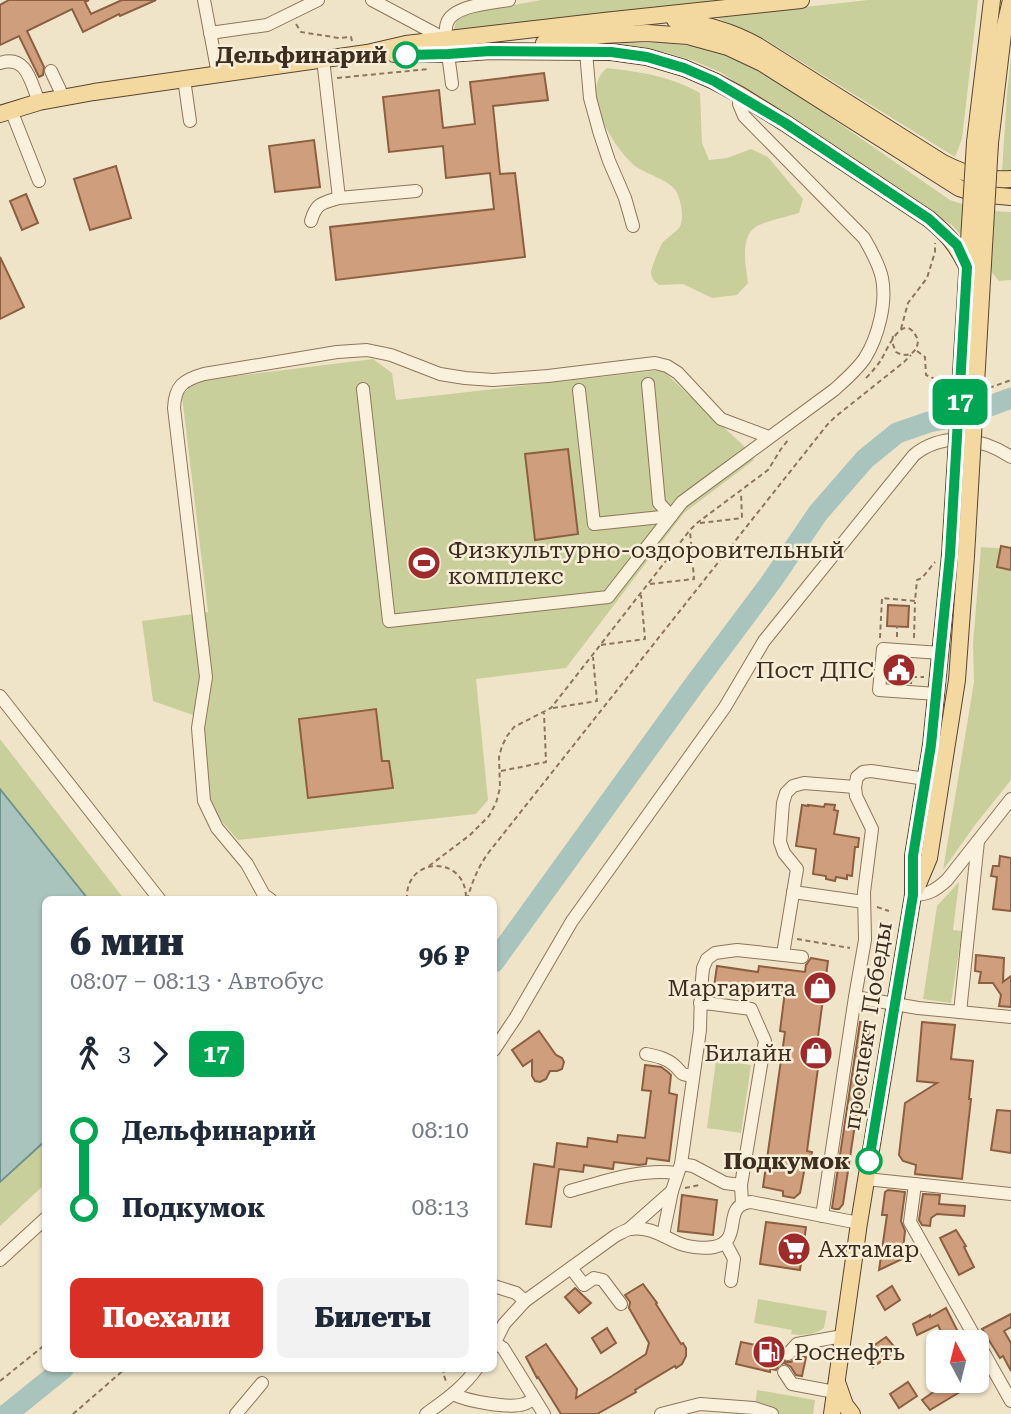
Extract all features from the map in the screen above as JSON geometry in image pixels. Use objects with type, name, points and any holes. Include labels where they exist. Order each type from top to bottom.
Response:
[{"type":"main road","points":[[448,53],[604,21],[801,0]]},
{"type":"main road","name":"проспект Победы","points":[[832,1414],[859,1223],[913,895],[913,856],[926,779],[941,653],[958,555],[992,0]]},
{"type":"main road","name":"проспект Победы","points":[[913,895],[929,858],[957,680],[967,267],[983,143],[1011,0]]},
{"type":"main road","points":[[655,16],[713,26],[738,35],[943,163],[981,178],[1011,179]]},
{"type":"main road","points":[[490,51],[603,35],[647,33],[688,36],[728,47],[762,63],[959,188],[977,194],[1011,197]]},
{"type":"main road","points":[[6,112],[61,98],[367,52],[406,55],[490,51],[611,52],[647,57],[684,68],[714,81],[785,123],[929,219],[957,245],[967,267]]},
{"type":"main road","points":[[836,1387],[852,1414]]},
{"type":"street","points":[[204,0],[218,74]]},
{"type":"street","points":[[210,33],[267,25],[318,0]]},
{"type":"street","points":[[372,0],[448,53]]},
{"type":"street","points":[[452,84],[446,25],[450,17],[461,9],[509,0]]},
{"type":"street","points":[[586,52],[590,98],[608,161],[625,198],[633,226]]},
{"type":"street","points":[[323,59],[339,198]]},
{"type":"street","points":[[0,63],[15,61],[24,66],[39,102]]},
{"type":"street","points":[[51,71],[61,98]]},
{"type":"street","points":[[184,79],[190,121]]},
{"type":"street","points":[[363,389],[389,621],[608,597],[682,502],[851,375],[865,358],[879,322],[882,279],[864,238],[744,116],[739,104],[740,96]]},
{"type":"street","points":[[6,112],[39,181]]},
{"type":"street","points":[[311,221],[314,210],[325,202],[339,198],[416,191]]},
{"type":"street","points":[[265,896],[247,864],[218,828],[204,801],[198,728],[206,677],[174,408],[175,395],[181,384],[191,377],[204,374],[337,352],[367,351],[391,355],[440,374],[493,380],[655,363],[678,373],[721,419],[769,437]]},
{"type":"street","points":[[648,384],[659,503],[671,516]]},
{"type":"street","points":[[579,390],[594,524],[671,516]]},
{"type":"street","points":[[497,1046],[572,921],[725,707],[764,641],[914,454],[925,446],[938,442],[968,440],[989,444],[1011,457]]},
{"type":"street","points":[[937,694],[879,690],[883,649],[941,653]]},
{"type":"street","points":[[0,696],[157,896]]},
{"type":"street","points":[[822,1216],[865,940],[864,892],[872,829],[856,796],[857,777],[863,772],[871,771],[926,779]]},
{"type":"street","points":[[783,954],[797,869],[784,853],[780,842],[786,793],[793,786],[804,783],[855,787]]},
{"type":"street","points":[[913,895],[926,895],[947,880],[1008,806]]},
{"type":"street","points":[[960,1012],[978,841]]},
{"type":"street","points":[[793,892],[864,902]]},
{"type":"street","points":[[663,1235],[694,1076],[700,1030],[703,968],[707,959],[715,953],[737,950],[802,957]]},
{"type":"street","points":[[855,997],[1011,1017]]},
{"type":"street","points":[[701,1003],[751,1009],[765,1041],[741,1185],[742,1203]]},
{"type":"street","points":[[646,1054],[660,1057],[682,1074],[694,1076]]},
{"type":"street","points":[[570,1191],[622,1177],[694,1166],[725,1183],[741,1185]]},
{"type":"street","points":[[866,1179],[1011,1194]]},
{"type":"street","points":[[915,1184],[910,1223],[1011,1401]]},
{"type":"street","points":[[497,1337],[504,1324],[525,1301],[615,1236],[629,1229],[671,1191]]},
{"type":"street","points":[[629,1229],[647,1229],[678,1244],[715,1247],[725,1242],[732,1232],[735,1209],[742,1203],[751,1202],[859,1223]]},
{"type":"street","points":[[0,1260],[42,1222]]},
{"type":"street","points":[[725,1242],[734,1259],[731,1281]]},
{"type":"street","points":[[571,1268],[584,1285],[594,1278],[603,1280],[621,1304]]},
{"type":"street","points":[[497,1287],[516,1293],[525,1301]]},
{"type":"street","points":[[788,1354],[797,1344],[843,1336]]},
{"type":"street","points":[[497,1345],[503,1348],[544,1414]]},
{"type":"street","points":[[426,1414],[450,1389],[469,1379],[474,1372]]},
{"type":"street","points":[[784,1372],[792,1384],[836,1387]]},
{"type":"street","points":[[236,1414],[262,1383]]},
{"type":"street","points":[[450,1389],[464,1399],[514,1405],[526,1404],[534,1399]]},
{"type":"street","points":[[661,1414],[699,1404],[754,1408],[772,1414]]},
{"type":"path","points":[[295,23],[301,32],[339,38],[351,37]]},
{"type":"path","points":[[325,79],[425,69],[448,53]]},
{"type":"path","points":[[865,379],[880,362],[893,336],[901,329],[908,303],[928,278],[935,243],[938,240]]},
{"type":"path","points":[[468,896],[480,864],[827,425],[916,350],[916,335],[912,331],[901,329]]},
{"type":"path","points":[[893,336],[896,352],[901,355],[912,354]]},
{"type":"path","points":[[916,350],[925,358],[926,375]]},
{"type":"path","points":[[551,708],[690,530],[768,470],[789,439]]},
{"type":"path","points":[[740,492],[742,518]]},
{"type":"path","points":[[697,523],[742,518],[749,523]]},
{"type":"path","points":[[690,530],[694,579]]},
{"type":"path","points":[[913,643],[917,580],[922,578],[935,562]]},
{"type":"path","points":[[648,585],[694,579],[701,583]]},
{"type":"path","points":[[601,645],[645,639],[641,594]]},
{"type":"path","points":[[883,649],[879,642],[882,598],[915,601]]},
{"type":"path","points":[[896,643],[897,626]]},
{"type":"path","points":[[593,656],[597,701]]},
{"type":"path","points":[[407,896],[412,877],[419,870],[429,866],[470,835],[489,816],[500,788],[499,757],[502,746],[514,727],[551,708],[597,701],[604,706]]},
{"type":"path","points":[[499,771],[547,762],[544,712]]},
{"type":"path","points":[[429,866],[439,865],[457,873],[463,881],[466,896]]},
{"type":"path","points":[[786,937],[863,950]]},
{"type":"path","points":[[671,1191],[698,1186],[712,1176]]},
{"type":"path","points":[[0,1381],[42,1347]]},
{"type":"path","points":[[73,1414],[121,1372]]},
{"type":"path","points":[[443,1372],[450,1389]]},
{"type":"green space","points":[[541,0],[736,0],[459,33],[454,30],[457,20],[465,14]]},
{"type":"green space","points":[[868,0],[978,0],[962,139],[955,157],[761,37],[715,17]]},
{"type":"green space","points":[[604,44],[678,44],[734,59],[785,86],[950,200],[980,209],[1011,212],[1011,280],[999,281],[953,226],[720,72],[664,52]]},
{"type":"green space","points":[[1011,57],[1011,171],[1002,172],[1007,93]]},
{"type":"green space","points":[[607,68],[666,79],[700,93],[702,143],[709,160],[727,158],[751,149],[768,157],[803,199],[799,213],[762,224],[751,231],[745,252],[748,283],[737,295],[712,298],[683,284],[659,285],[652,278],[652,269],[662,244],[681,224],[681,204],[673,187],[635,166],[626,158],[609,133],[597,104],[596,90],[599,78]]},
{"type":"green space","name":"Физкультурно-оздоровительный комплекс","points":[[373,359],[392,373],[396,400],[662,370],[743,445],[754,460],[684,513],[566,668],[476,679],[488,800],[476,814],[238,840],[211,809],[201,718],[153,701],[142,621],[208,612],[182,396],[195,381]]},
{"type":"green space","points":[[981,547],[1011,549],[1011,780],[943,870],[974,682],[973,643]]},
{"type":"green space","points":[[0,739],[122,896],[86,896],[0,789]]},
{"type":"green space","points":[[959,882],[953,930],[962,931],[951,1003],[923,999],[937,906]]},
{"type":"green space","points":[[716,1060],[751,1065],[741,1133],[707,1128]]},
{"type":"green space","points":[[42,1144],[42,1187],[0,1226],[0,1182]]},
{"type":"green space","points":[[758,1299],[827,1311],[824,1328],[812,1334],[796,1335],[791,1334],[792,1330],[754,1323]]},
{"type":"green space","points":[[757,1390],[815,1400],[813,1414],[780,1414],[755,1405]]},
{"type":"water","points":[[0,789],[86,896],[42,896],[42,1144],[0,1182]]},
{"type":"building","points":[[9,0],[89,0],[85,2],[91,14],[122,0],[156,0],[83,32],[72,9],[27,31],[44,67],[43,75],[39,77],[19,36],[0,45],[0,5]]},
{"type":"building","points":[[544,73],[548,100],[493,106],[500,174],[515,173],[525,257],[336,280],[330,227],[494,209],[490,173],[446,178],[443,146],[389,152],[383,97],[439,90],[443,128],[475,124],[470,82]]},
{"type":"building","points":[[314,140],[320,187],[275,192],[269,146]]},
{"type":"building","points":[[116,166],[131,218],[90,230],[74,179]]},
{"type":"building","points":[[26,194],[38,223],[22,230],[10,201]]},
{"type":"building","points":[[0,257],[24,307],[0,319]]},
{"type":"building","points":[[568,449],[578,534],[535,540],[525,454]]},
{"type":"building","points":[[1001,546],[1011,548],[1011,570],[997,567]]},
{"type":"building","points":[[888,605],[909,606],[908,627],[887,626]]},
{"type":"building","name":"Пост ДПС","points":[[890,662],[913,664],[911,683],[889,682]]},
{"type":"building","points":[[376,709],[382,761],[389,761],[393,788],[308,798],[299,719]]},
{"type":"building","points":[[825,804],[835,805],[834,810],[838,811],[834,834],[859,838],[858,847],[855,847],[852,876],[847,875],[847,879],[836,877],[835,881],[813,874],[816,849],[796,846],[802,805],[824,807]]},
{"type":"building","points":[[1000,856],[1011,858],[1011,911],[993,909],[997,877],[991,876],[993,866],[999,866]]},
{"type":"building","points":[[976,955],[1004,958],[1003,982],[1011,976],[1011,1007],[999,1006],[1001,995],[993,983],[979,983],[981,972],[975,971]]},
{"type":"building","points":[[811,958],[828,961],[817,1044],[821,1045],[807,1151],[812,1152],[811,1161],[806,1161],[800,1193],[794,1198],[783,1196],[783,1191],[763,1187],[785,1032],[780,1031],[785,991],[754,987],[753,992],[714,987],[717,966],[758,972],[759,966],[805,972]]},
{"type":"building","points":[[860,1022],[870,1024],[843,1204],[839,1209],[835,1209],[832,1208]]},
{"type":"building","points":[[922,1022],[955,1025],[951,1059],[973,1061],[962,1179],[915,1174],[916,1165],[903,1161],[899,1155],[905,1103],[937,1083],[917,1081]]},
{"type":"building","points":[[539,1031],[564,1062],[562,1069],[550,1071],[546,1079],[540,1082],[535,1081],[532,1076],[532,1060],[523,1066],[512,1050]]},
{"type":"building","points":[[645,1065],[661,1067],[668,1072],[671,1075],[669,1093],[677,1095],[669,1161],[647,1158],[646,1164],[639,1165],[614,1162],[613,1169],[584,1165],[583,1172],[559,1169],[551,1227],[526,1224],[534,1164],[554,1167],[557,1143],[587,1147],[588,1138],[617,1142],[618,1135],[645,1138],[651,1091],[642,1090]]},
{"type":"building","points":[[997,1110],[1011,1111],[1011,1153],[991,1150]]},
{"type":"building","points":[[885,1192],[905,1192],[901,1221],[905,1231],[902,1259],[879,1270],[887,1215],[882,1215]]},
{"type":"building","points":[[923,1194],[940,1195],[939,1204],[965,1206],[964,1216],[937,1214],[931,1218],[930,1226],[922,1225],[919,1220]]},
{"type":"building","points":[[682,1195],[717,1200],[713,1235],[678,1231]]},
{"type":"building","points":[[766,1222],[806,1227],[800,1270],[760,1264]]},
{"type":"building","points":[[956,1230],[974,1267],[959,1275],[940,1238]]},
{"type":"building","points":[[643,1284],[686,1348],[682,1364],[597,1414],[561,1414],[526,1357],[546,1344],[577,1389],[576,1398],[612,1376],[646,1354],[649,1343],[629,1308],[630,1302],[625,1295]]},
{"type":"building","points":[[892,1286],[900,1300],[885,1310],[877,1296]]},
{"type":"building","points":[[575,1288],[591,1303],[579,1313],[565,1297]]},
{"type":"building","points":[[946,1308],[957,1330],[940,1330],[938,1325],[917,1335],[913,1324]]},
{"type":"building","points":[[1011,1314],[1011,1327],[1004,1331],[1011,1343],[1011,1371],[1003,1356],[1000,1358],[989,1340],[989,1330],[982,1329]]},
{"type":"building","points":[[607,1328],[616,1343],[601,1353],[592,1338]]},
{"type":"building","points":[[886,1337],[897,1350],[873,1367],[863,1353]]},
{"type":"building","points":[[741,1342],[775,1349],[786,1362],[791,1362],[798,1356],[806,1357],[802,1376],[796,1375],[791,1367],[784,1363],[776,1370],[770,1369],[770,1372],[736,1364]]},
{"type":"building","points":[[908,1382],[917,1396],[899,1408],[890,1394]]},
{"type":"building","points":[[932,1393],[958,1393],[930,1410],[922,1400]]},
{"type":"waterway","name":"Подкумок","points":[[497,958],[771,582],[818,513],[865,459],[897,433],[929,422],[966,415],[1011,398]]},
{"type":"waterway","name":"Подкумок","points":[[7,1414],[59,1372]]},
{"type":"bus line","name":"17","points":[[406,55],[490,51],[611,52],[647,57],[684,68],[714,81],[785,123],[929,219],[957,245],[967,267],[950,555],[934,719],[913,856],[913,895],[869,1161]]},
{"type":"place","name":"Дельфинарий","points":[[406,55]]},
{"type":"place","name":"Физкультурно-оздоровительный комплекс","points":[[424,563]]},
{"type":"place","name":"Пост ДПС","points":[[899,670]]},
{"type":"place","name":"Маргарита","points":[[820,988]]},
{"type":"place","name":"Билайн","points":[[816,1053]]},
{"type":"place","name":"Подкумок","points":[[869,1161]]},
{"type":"place","name":"Ахтамар","points":[[794,1249]]},
{"type":"place","name":"Роснефть","points":[[769,1352]]}]
